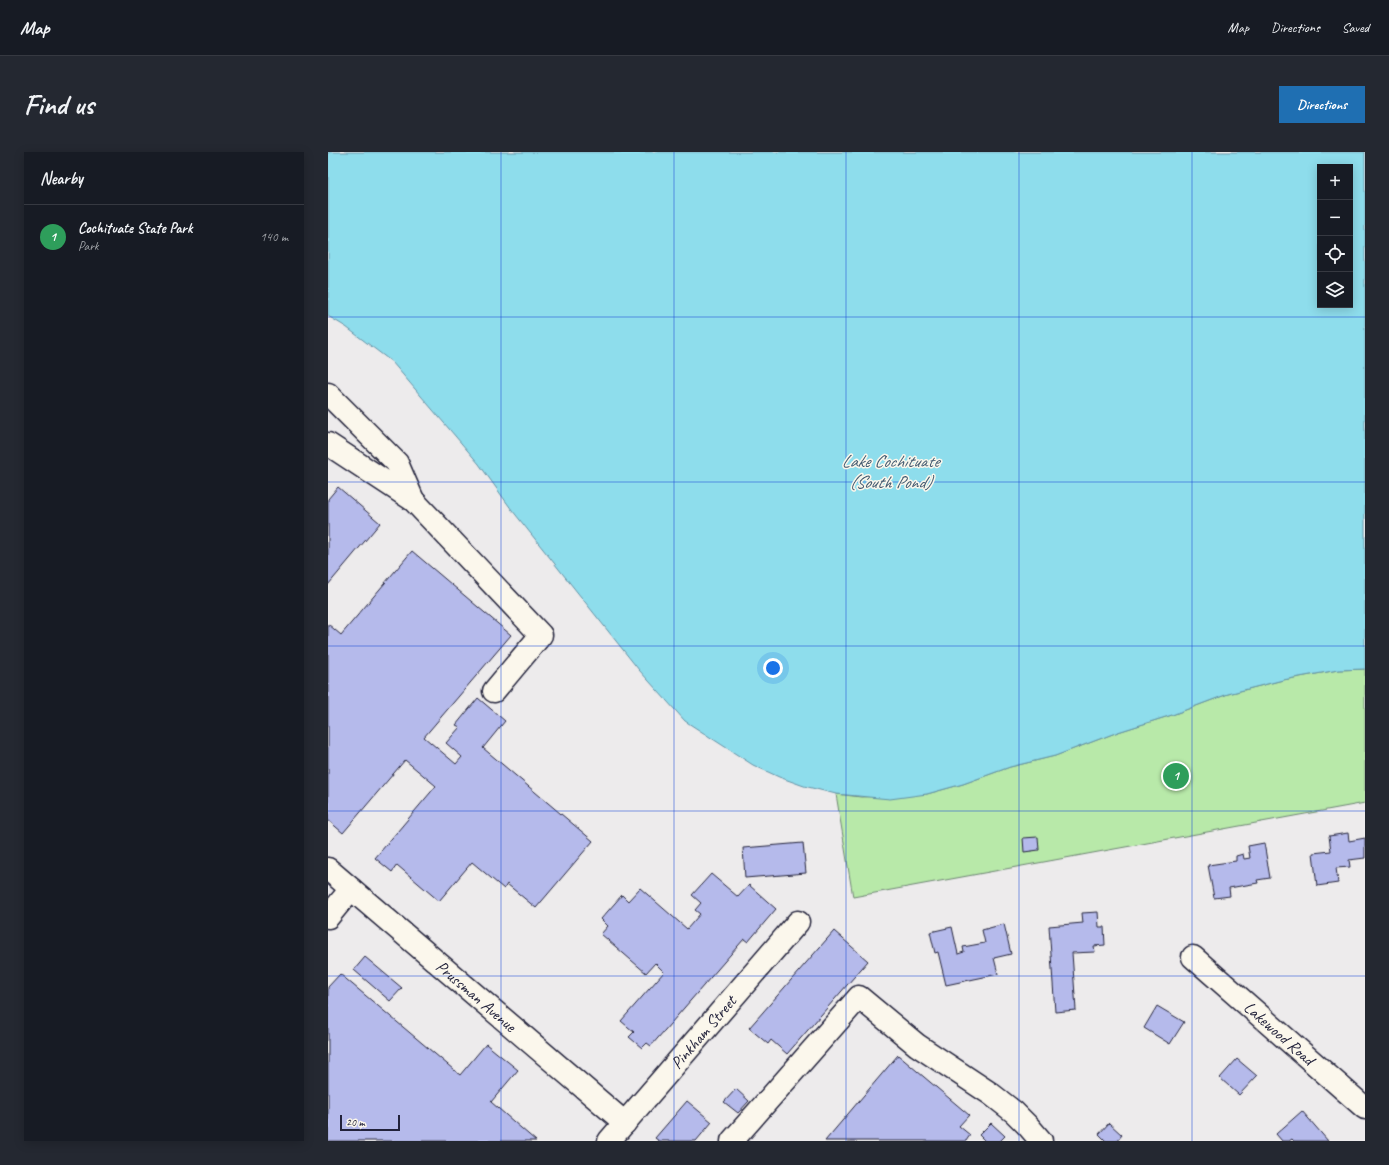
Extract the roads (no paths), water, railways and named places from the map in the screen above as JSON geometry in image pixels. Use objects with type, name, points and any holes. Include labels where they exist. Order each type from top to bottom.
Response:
[{"type":"street","points":[[328,394],[397,463],[413,500]]},
{"type":"street","points":[[328,444],[413,500],[541,635],[494,692]]},
{"type":"street","name":"Prussman Avenue","points":[[328,869],[625,1123]]},
{"type":"street","points":[[328,917],[351,890]]},
{"type":"street","name":"Pinkham Street","points":[[609,1141],[798,922]]},
{"type":"street","name":"Lakewood Road","points":[[1193,957],[1365,1108]]},
{"type":"street","points":[[732,1141],[859,997],[917,1045],[991,1094],[1014,1112],[1041,1141]]},
{"type":"water","name":"Lake Cochituate (South Pond)","points":[[328,152],[1365,152],[1365,669],[1338,670],[1283,680],[1228,694],[1172,715],[1118,732],[1055,756],[1010,767],[963,784],[927,794],[890,799],[836,794],[804,786],[753,765],[685,721],[639,670],[512,510],[479,464],[392,362],[346,327],[328,316]]},
{"type":"place","name":"Cochituate State Park","points":[[1176,776]]}]
